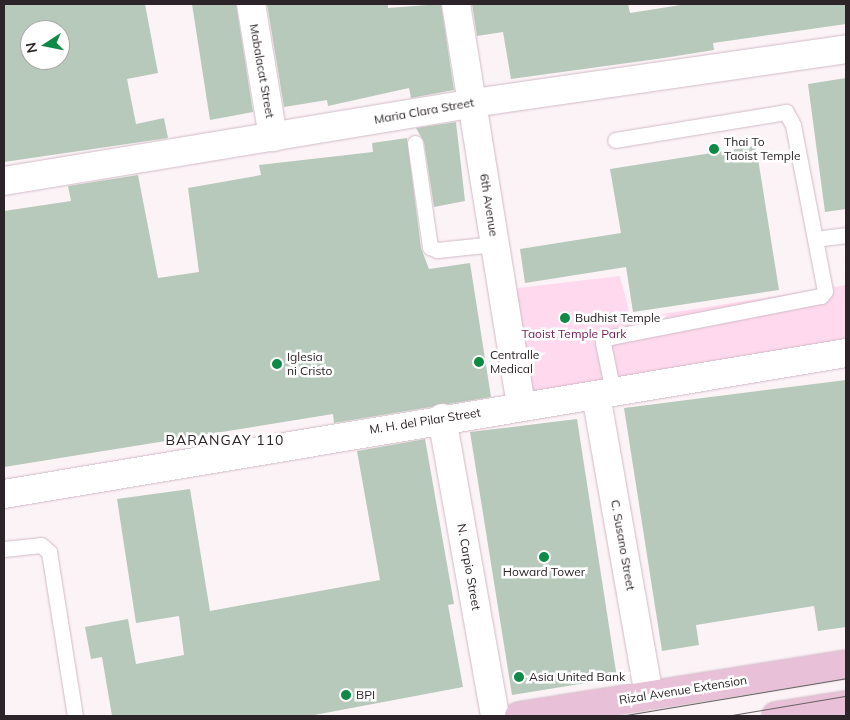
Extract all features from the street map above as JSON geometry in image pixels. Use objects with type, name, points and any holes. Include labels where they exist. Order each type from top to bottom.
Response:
[{"type":"main road","name":"Rizal Avenue Extension","points":[[519,716],[846,664]]},
{"type":"main road","points":[[776,716],[846,705]]},
{"type":"street","name":"Mabalacat Street","points":[[251,4],[273,137]]},
{"type":"street","name":"6th Avenue","points":[[456,4],[522,406]]},
{"type":"street","name":"Maria Clara Street","points":[[4,181],[473,103],[846,49]]},
{"type":"street","name":"M. H. del Pilar Street","points":[[4,494],[442,418],[846,353]]},
{"type":"street","name":"C. Susano Street","points":[[604,393],[649,695]]},
{"type":"street","name":"N. Carpio Street","points":[[442,418],[496,716]]},
{"type":"lane","points":[[604,393],[606,338],[821,296],[825,291],[793,125],[786,112],[615,140]]},
{"type":"lane","points":[[415,143],[430,246],[437,250],[495,244]]},
{"type":"lane","points":[[814,239],[846,235]]},
{"type":"lane","points":[[4,549],[41,545],[49,552],[76,716]]},
{"type":"green space","name":"Taoist Temple Park","points":[[620,276],[631,319],[846,285],[846,345],[527,395],[510,289]]},
{"type":"building","points":[[4,4],[145,4],[158,73],[127,79],[136,124],[164,118],[168,138],[4,162]]},
{"type":"building","points":[[192,4],[236,4],[253,112],[210,120]]},
{"type":"building","points":[[267,4],[388,4],[388,8],[441,4],[454,90],[411,98],[409,88],[328,106],[327,100],[284,107]]},
{"type":"building","points":[[472,4],[628,4],[630,13],[687,4],[846,4],[846,24],[713,43],[714,50],[511,79],[503,32],[477,36]]},
{"type":"building","points":[[846,78],[846,209],[825,212],[808,84]]},
{"type":"building","points":[[456,122],[465,201],[434,207],[424,142],[416,128]]},
{"type":"building","points":[[407,138],[421,248],[429,269],[470,263],[491,397],[334,423],[333,414],[4,467],[4,211],[71,201],[68,186],[138,175],[158,278],[199,272],[188,188],[261,175],[259,165],[373,152],[372,143]]},
{"type":"building","points":[[756,146],[779,290],[633,312],[626,267],[525,283],[520,249],[621,233],[610,169]]},
{"type":"building","points":[[846,380],[846,627],[818,631],[814,606],[696,625],[699,645],[662,651],[624,408]]},
{"type":"building","name":"Howard Tower","points":[[577,419],[617,678],[512,695],[470,432]]},
{"type":"building","points":[[425,439],[454,604],[448,605],[463,687],[309,716],[112,716],[102,657],[91,659],[85,627],[128,619],[136,664],[184,655],[179,616],[136,623],[117,499],[190,489],[210,611],[380,580],[357,451]]},
{"type":"tram line","points":[[620,716],[846,678]]},
{"type":"tram line","points":[[726,716],[846,696]]},
{"type":"place","name":"Thai To Taoist Temple","points":[[714,149]]},
{"type":"place","name":"Budhist Temple","points":[[565,318]]},
{"type":"place","name":"Centralle Medical","points":[[479,362]]},
{"type":"place","name":"Iglesia ni Cristo","points":[[277,364]]},
{"type":"place","name":"Howard Tower","points":[[544,557]]},
{"type":"place","name":"Asia United Bank","points":[[519,677]]},
{"type":"place","name":"BPI","points":[[346,695]]},
{"type":"district","name":"BARANGAY 110","points":[[225,440]]}]
